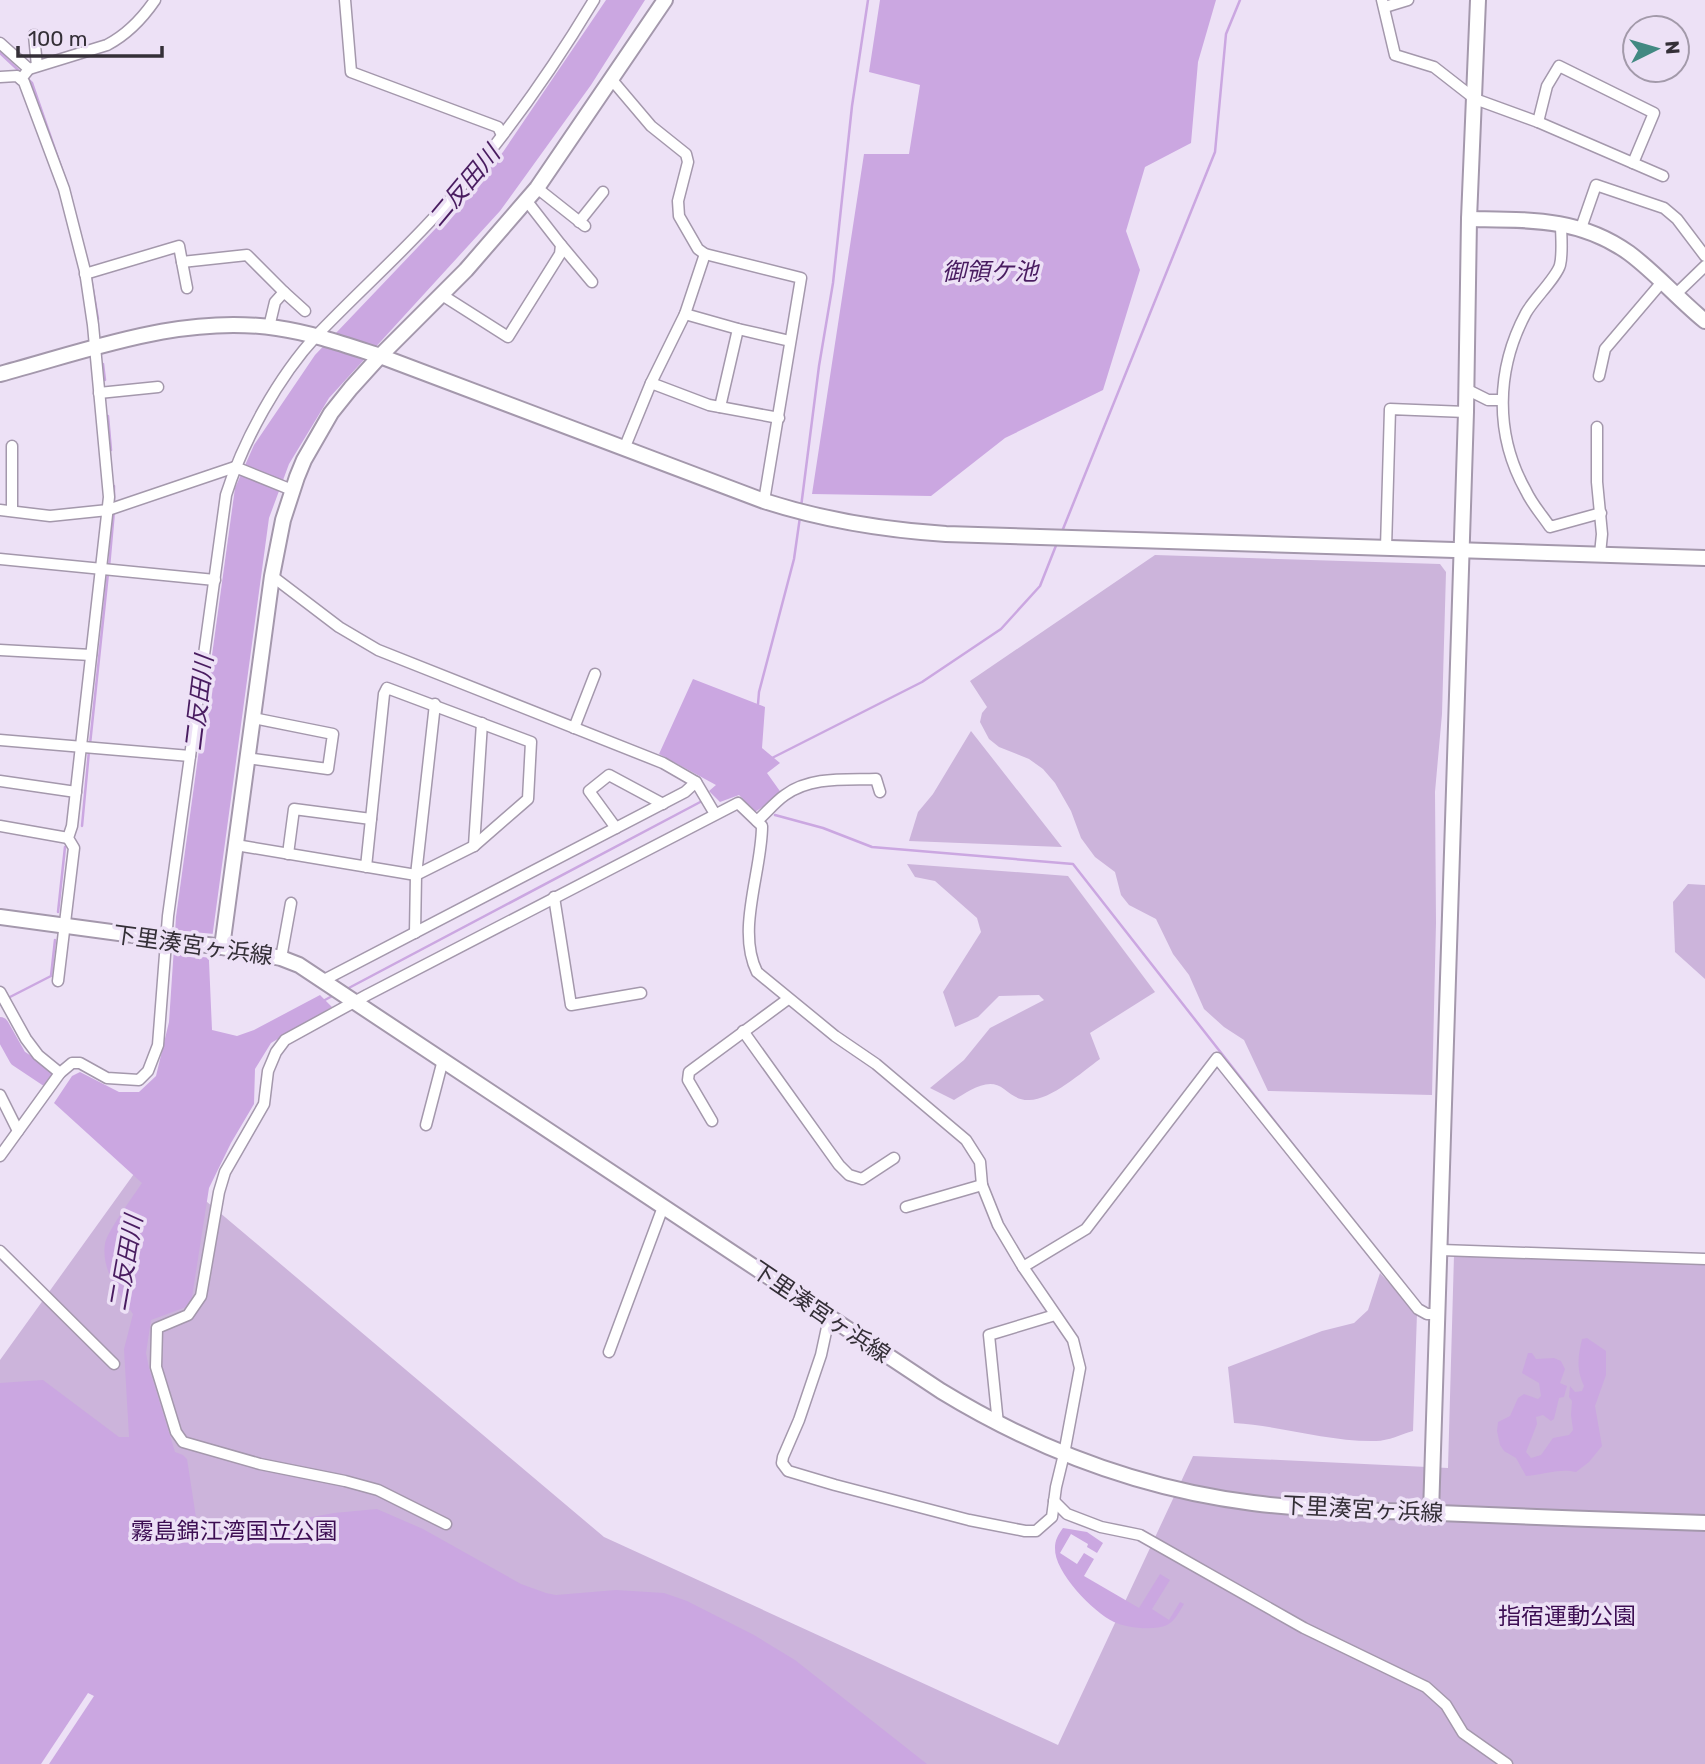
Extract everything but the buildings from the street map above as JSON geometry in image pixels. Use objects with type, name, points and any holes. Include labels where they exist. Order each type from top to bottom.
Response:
[{"type":"street","points":[[21,79],[33,68],[118,40],[131,30],[155,0]]},
{"type":"street","points":[[345,0],[351,72],[498,127],[502,135]]},
{"type":"street","points":[[0,1156],[60,1073],[72,1063],[80,1063],[107,1077],[139,1080],[144,1077],[155,1057],[190,756],[226,495],[235,467],[267,405],[289,370],[316,336],[437,214],[502,135],[575,33],[594,0]]},
{"type":"street","points":[[222,947],[272,576],[283,520],[304,460],[331,413],[380,356],[466,270],[537,188],[665,0]]},
{"type":"street","points":[[1408,0],[1383,4],[1395,55],[1434,67],[1475,99],[1538,121],[1663,176]]},
{"type":"street","points":[[1432,1513],[1466,412],[1469,219],[1478,0]]},
{"type":"street","points":[[33,68],[34,35]]},
{"type":"street","points":[[0,43],[33,68]]},
{"type":"street","points":[[1538,121],[1547,86],[1559,66],[1654,113],[1633,163]]},
{"type":"street","points":[[0,77],[18,76],[21,79],[64,189],[85,274],[109,496],[113,508],[106,569],[91,655],[86,747],[68,838],[74,848],[58,981]]},
{"type":"street","points":[[612,80],[651,126],[686,154],[688,162],[678,201],[679,216],[698,249],[705,254],[801,278],[764,501]]},
{"type":"street","points":[[1581,228],[1596,185],[1664,208],[1677,219],[1705,256]]},
{"type":"street","points":[[537,188],[582,224],[603,192]]},
{"type":"street","points":[[526,200],[592,282]]},
{"type":"street","points":[[1469,219],[1561,223],[1581,228],[1615,243],[1630,254],[1705,321]]},
{"type":"street","points":[[1561,223],[1560,267],[1529,307],[1513,336],[1501,400],[1503,424],[1510,456],[1525,491],[1550,527],[1601,513]]},
{"type":"street","points":[[442,295],[508,337],[560,254],[561,245]]},
{"type":"street","points":[[85,274],[179,246],[187,288]]},
{"type":"street","points":[[182,262],[233,254],[247,255],[304,311]]},
{"type":"street","points":[[624,449],[685,314],[705,254]]},
{"type":"street","points":[[1675,295],[1705,266]]},
{"type":"street","points":[[1599,376],[1605,349],[1662,282]]},
{"type":"street","points":[[268,327],[275,302],[284,292]]},
{"type":"street","points":[[685,314],[790,341]]},
{"type":"street","points":[[0,374],[166,329],[208,325],[268,327],[316,336],[380,356],[764,501],[811,515],[917,532],[1705,558]]},
{"type":"street","points":[[720,407],[737,329]]},
{"type":"street","points":[[652,383],[720,407],[779,418]]},
{"type":"street","points":[[99,393],[158,387]]},
{"type":"street","points":[[1466,389],[1488,400],[1501,400]]},
{"type":"street","points":[[1386,548],[1390,409],[1466,412]]},
{"type":"street","points":[[1597,427],[1597,482],[1602,534],[1600,554]]},
{"type":"street","points":[[12,446],[12,511]]},
{"type":"street","points":[[0,510],[50,516],[113,508],[235,467],[292,490]]},
{"type":"street","points":[[0,559],[215,580]]},
{"type":"street","points":[[272,576],[339,627],[378,650],[663,763],[699,786],[715,813]]},
{"type":"street","points":[[0,650],[91,655]]},
{"type":"street","points":[[573,728],[594,674]]},
{"type":"street","points":[[236,845],[366,867],[416,875],[474,846],[528,799],[531,741],[387,688],[384,694],[366,867]]},
{"type":"street","points":[[415,933],[416,875],[435,704]]},
{"type":"street","points":[[247,758],[328,769],[333,734],[253,718]]},
{"type":"street","points":[[474,846],[482,723]]},
{"type":"street","points":[[0,740],[190,756]]},
{"type":"street","points":[[616,828],[589,791],[610,775],[663,804]]},
{"type":"street","points":[[757,821],[783,796],[810,783],[876,779],[880,792]]},
{"type":"street","points":[[0,781],[75,792]]},
{"type":"street","points":[[324,981],[699,786]]},
{"type":"street","points":[[446,1524],[378,1490],[260,1464],[183,1442],[176,1432],[156,1367],[157,1328],[187,1315],[201,1296],[225,1172],[264,1104],[268,1071],[276,1052],[285,1041],[354,1002],[738,803],[762,826],[762,842],[753,888],[749,947],[757,972],[788,999],[876,1064],[966,1140],[980,1161],[982,1185],[998,1225],[1073,1340],[1080,1368],[1052,1517],[1041,1528],[1030,1532],[956,1516],[788,1471],[782,1464],[783,1457],[817,1368],[829,1318]]},
{"type":"street","points":[[288,854],[294,809],[371,819]]},
{"type":"street","points":[[0,826],[68,838]]},
{"type":"street","points":[[555,897],[571,1004],[640,993]]},
{"type":"street","points":[[281,958],[291,903]]},
{"type":"street","name":"下里湊宮ヶ浜線","points":[[0,917],[222,947],[281,958],[299,965],[941,1391],[998,1424],[1064,1454],[1144,1481],[1219,1498],[1291,1507],[1705,1523]]},
{"type":"street","points":[[1,993],[6,1006],[38,1055],[60,1073]]},
{"type":"street","points":[[712,1121],[688,1080],[689,1072],[788,999]]},
{"type":"street","points":[[743,1031],[808,1125],[849,1175],[862,1179],[894,1158]]},
{"type":"street","points":[[1023,1267],[1086,1229],[1217,1058],[1418,1309],[1427,1314],[1439,1314]]},
{"type":"street","points":[[426,1125],[443,1060]]},
{"type":"street","points":[[0,1095],[18,1131]]},
{"type":"street","points":[[906,1207],[982,1185]]},
{"type":"street","points":[[609,1352],[663,1208]]},
{"type":"street","points":[[1441,1250],[1705,1259]]},
{"type":"street","points":[[0,1251],[114,1364]]},
{"type":"street","points":[[998,1424],[989,1335],[1055,1315]]},
{"type":"street","points":[[1054,1501],[1067,1514],[1101,1527],[1140,1535],[1304,1628],[1426,1687],[1446,1705],[1463,1733],[1507,1764]]},
{"type":"green space","points":[[1155,555],[1440,564],[1446,572],[1442,714],[1435,792],[1436,923],[1432,1095],[1268,1091],[1244,1040],[1204,1009],[1189,975],[1173,954],[1156,919],[1129,905],[1121,895],[1115,872],[1095,857],[1081,838],[1071,811],[1055,783],[1043,769],[1029,759],[999,747],[989,739],[980,722],[987,707],[970,681]]},
{"type":"green space","points":[[971,731],[1062,847],[909,841],[918,812],[933,794]]},
{"type":"green space","points":[[907,864],[1068,876],[1155,992],[1090,1033],[1100,1059],[1066,1085],[1046,1096],[1021,1099],[998,1085],[991,1084],[978,1087],[954,1100],[930,1088],[964,1060],[990,1028],[1044,1000],[1039,995],[999,996],[978,1017],[955,1027],[943,992],[981,932],[977,918],[935,881],[915,877]]},
{"type":"green space","points":[[1688,884],[1705,885],[1705,979],[1675,952],[1673,902]]},
{"type":"green space","name":"霧島錦江湾国立公園","points":[[149,1153],[604,1537],[1058,1745],[1193,1456],[1448,1468],[1454,1255],[1705,1264],[1705,1764],[0,1764],[0,1360]]},
{"type":"green space","points":[[1380,1273],[1417,1313],[1413,1431],[1381,1441],[1358,1441],[1234,1423],[1228,1367],[1322,1331],[1354,1323],[1368,1310]]},
{"type":"water","name":"二反田川","points":[[606,0],[645,0],[591,85],[500,211],[329,398],[289,464],[269,518],[209,961],[212,1030],[237,1036],[254,1030],[320,995],[332,1007],[271,1043],[255,1069],[254,1104],[209,1188],[192,1297],[186,1307],[151,1320],[146,1353],[175,1452],[187,1459],[199,1537],[334,1513],[377,1509],[423,1529],[521,1584],[546,1593],[556,1595],[616,1590],[664,1593],[687,1601],[754,1635],[795,1660],[927,1764],[0,1764],[0,1383],[43,1380],[119,1437],[129,1437],[124,1349],[133,1314],[112,1281],[104,1253],[110,1232],[142,1183],[54,1103],[72,1076],[80,1072],[119,1092],[139,1092],[156,1076],[169,1022],[176,917],[235,488],[254,445],[315,355],[438,226],[503,152]]},
{"type":"water","name":"御領ケ池","points":[[880,0],[1216,0],[1198,62],[1191,143],[1145,167],[1126,231],[1140,270],[1103,390],[1005,438],[931,496],[812,494],[864,154],[909,154],[920,85],[869,72]]},
{"type":"water","points":[[693,679],[765,707],[762,748],[780,763],[767,773],[782,794],[755,812],[739,795],[720,802],[709,791],[716,785],[659,754]]},
{"type":"water","points":[[1587,1338],[1606,1351],[1606,1375],[1595,1406],[1602,1446],[1589,1462],[1576,1472],[1557,1471],[1526,1476],[1516,1458],[1504,1451],[1500,1445],[1497,1431],[1498,1422],[1510,1416],[1518,1398],[1524,1394],[1538,1399],[1541,1396],[1539,1383],[1522,1373],[1528,1353],[1532,1353],[1536,1359],[1554,1358],[1561,1361],[1565,1369],[1560,1383],[1567,1386],[1564,1397],[1559,1398],[1554,1419],[1551,1421],[1543,1415],[1536,1417],[1537,1424],[1526,1452],[1531,1458],[1541,1455],[1553,1438],[1569,1435],[1573,1430],[1570,1386],[1575,1392],[1582,1391],[1584,1386],[1579,1357],[1582,1339]]},
{"type":"water","points":[[1063,1528],[1087,1532],[1103,1543],[1097,1553],[1071,1534],[1060,1553],[1077,1564],[1084,1553],[1094,1559],[1084,1576],[1139,1608],[1160,1574],[1170,1580],[1152,1609],[1169,1620],[1180,1602],[1184,1604],[1175,1619],[1161,1627],[1133,1627],[1114,1622],[1096,1610],[1076,1590],[1056,1558],[1056,1542]]},
{"type":"pier","points":[[172,930],[214,934],[211,958],[170,953]]},
{"type":"pier","points":[[88,1693],[94,1696],[49,1764],[41,1764]]},
{"type":"waterway","points":[[801,507],[819,366],[833,283],[852,106],[868,0]]},
{"type":"waterway","points":[[1061,534],[1215,152],[1226,34],[1240,0]]},
{"type":"waterway","points":[[0,53],[32,83],[68,187]]},
{"type":"waterway","points":[[91,278],[98,319]]},
{"type":"waterway","points":[[103,364],[105,380]]},
{"type":"waterway","points":[[108,416],[111,450]]},
{"type":"waterway","points":[[114,486],[114,504]]},
{"type":"waterway","points":[[109,567],[114,511]]},
{"type":"waterway","points":[[758,704],[794,559],[800,517]]},
{"type":"waterway","points":[[772,758],[922,682],[1001,629],[1040,586],[1057,543]]},
{"type":"waterway","points":[[90,744],[108,573]]},
{"type":"waterway","points":[[82,826],[89,751]]},
{"type":"waterway","points":[[345,990],[704,800]]},
{"type":"waterway","points":[[775,815],[823,828],[872,847],[1073,864],[1327,1188]]},
{"type":"waterway","points":[[58,912],[65,847]]},
{"type":"waterway","points":[[8,998],[51,976],[55,940]]},
{"type":"waterway","points":[[323,1001],[336,994]]},
{"type":"waterway","points":[[0,1026],[18,1058],[48,1078]]},
{"type":"park label","name":"指宿運動公園","points":[[1567,1616]]}]
